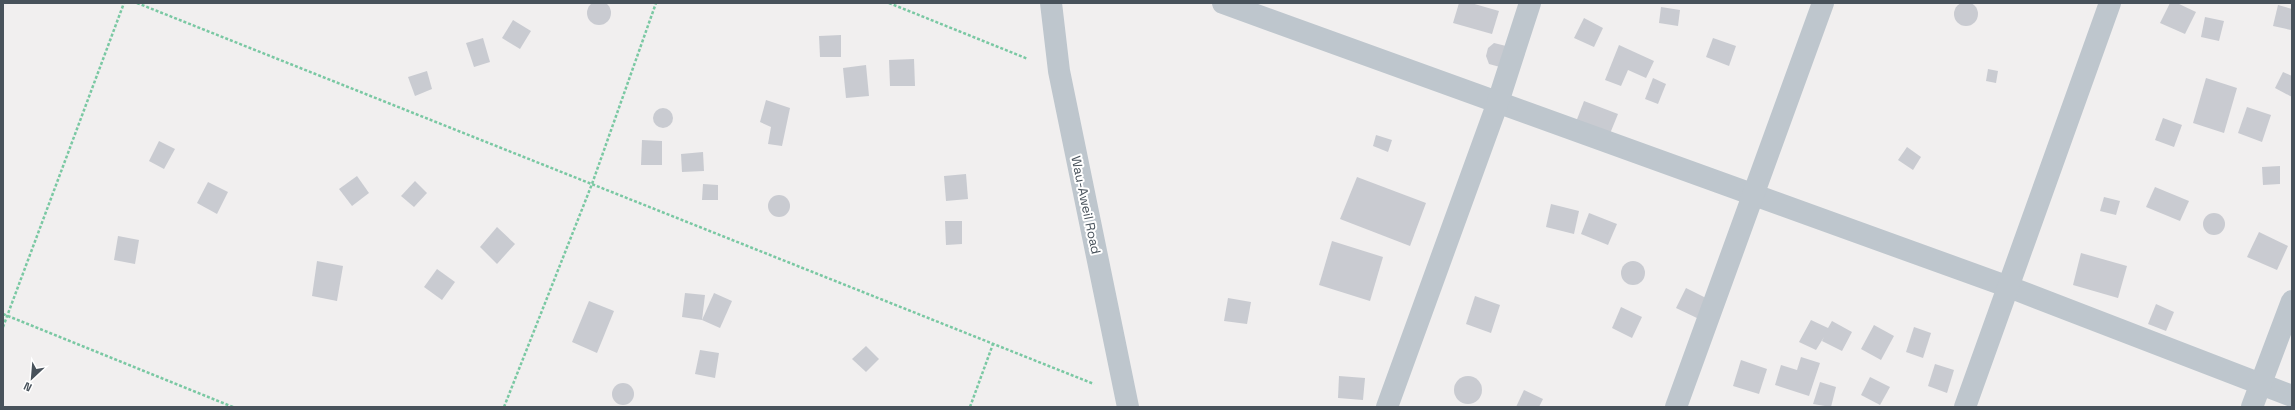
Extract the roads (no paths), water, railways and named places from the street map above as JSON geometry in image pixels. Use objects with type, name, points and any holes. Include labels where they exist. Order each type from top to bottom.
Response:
[{"type":"street","name":"Wau-Aweil Road","points":[[1051,3],[1058,71],[1127,402]]},
{"type":"street","points":[[1223,3],[2009,287],[2292,396]]},
{"type":"street","points":[[1387,407],[1498,102],[1530,3]]},
{"type":"street","points":[[1676,407],[1823,3]]},
{"type":"street","points":[[1965,407],[2110,3]]},
{"type":"street","points":[[2252,407],[2292,301]]}]
